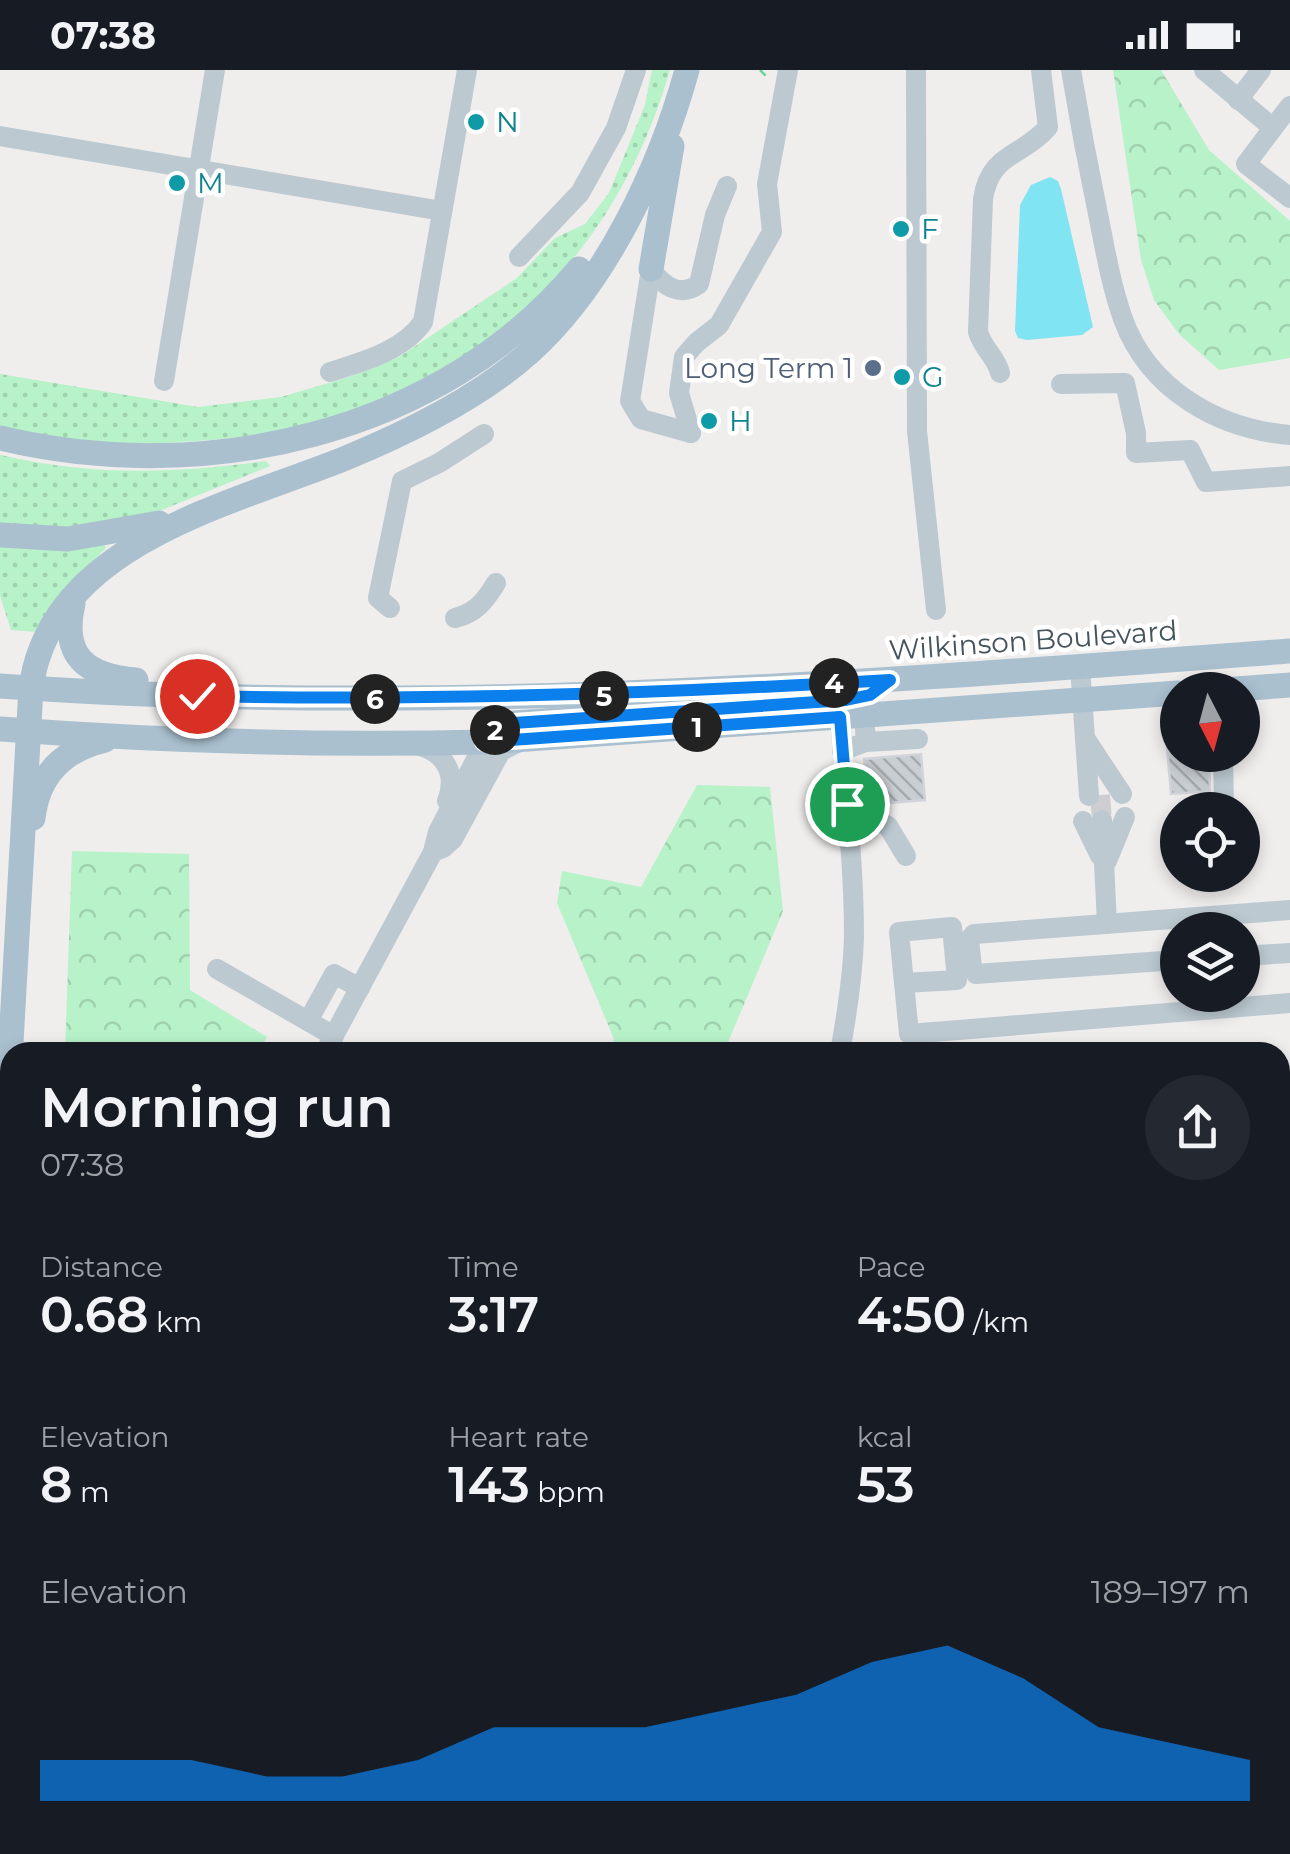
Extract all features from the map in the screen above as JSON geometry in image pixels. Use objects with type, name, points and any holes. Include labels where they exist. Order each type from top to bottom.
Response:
[{"type":"main road","points":[[652,269],[677,109],[687,70]]},
{"type":"main road","points":[[10,1042],[32,688],[44,643],[78,590],[122,553],[203,514],[407,431],[529,353],[565,314],[613,248],[677,109]]},
{"type":"main road","points":[[0,438],[92,455],[207,454],[263,446],[369,417],[436,387],[514,336],[556,297],[629,213]]},
{"type":"main road","points":[[0,535],[68,538],[203,514]]},
{"type":"main road","points":[[78,590],[69,634],[72,647],[86,665],[110,676],[178,685],[197,696]]},
{"type":"main road","name":"Wilkinson Boulevard","points":[[0,686],[197,696],[509,698],[681,693],[1290,651]]},
{"type":"main road","points":[[484,742],[499,727],[514,723],[846,700],[870,695],[890,680]]},
{"type":"main road","points":[[1260,687],[1290,685]]},
{"type":"main road","points":[[0,729],[128,738],[484,742],[1160,694]]},
{"type":"main road","points":[[20,854],[27,845],[37,795],[55,766],[82,748],[128,738]]},
{"type":"street","points":[[164,381],[214,70]]},
{"type":"street","points":[[330,372],[394,348],[423,322],[467,70]]},
{"type":"street","points":[[519,257],[580,194],[616,128],[636,70]]},
{"type":"street","points":[[916,70],[917,431],[936,610]]},
{"type":"street","points":[[1000,374],[978,332],[984,190],[1002,158],[1036,141],[1048,127],[1042,70]]},
{"type":"street","points":[[1071,70],[1109,273],[1124,323],[1150,364],[1182,399],[1220,420],[1256,432],[1290,434]]},
{"type":"street","points":[[1204,70],[1273,128]]},
{"type":"street","points":[[1238,100],[1262,70]]},
{"type":"street","points":[[652,269],[630,400],[641,419],[690,433],[678,393],[684,357],[719,325],[772,232],[767,184],[778,74]]},
{"type":"street","points":[[1290,106],[1246,164],[1290,198]]},
{"type":"street","points":[[0,136],[442,211]]},
{"type":"street","points":[[652,269],[662,284],[672,288],[688,290],[699,284],[715,216],[727,186]]},
{"type":"street","points":[[1061,384],[1125,383],[1136,453],[1190,450],[1206,482],[1290,476]]},
{"type":"street","points":[[390,608],[378,598],[402,481],[439,464],[484,434]]},
{"type":"street","points":[[455,618],[470,615],[496,583]]},
{"type":"street","points":[[1080,667],[1086,740],[1101,795]]},
{"type":"street","points":[[852,716],[866,742]]},
{"type":"street","points":[[841,1042],[854,940],[842,751],[852,716]]},
{"type":"street","points":[[842,751],[866,742],[918,739]]},
{"type":"street","points":[[433,852],[454,839],[501,751],[525,740]]},
{"type":"street","points":[[331,1042],[433,852],[484,742]]},
{"type":"street","points":[[409,744],[436,752],[450,770],[452,786],[439,819],[440,830]]},
{"type":"street","points":[[847,804],[888,826],[906,856]]},
{"type":"street","points":[[1104,867],[1104,819],[1107,924]]},
{"type":"street","points":[[1160,961],[976,974],[969,940],[974,934],[1290,910]]},
{"type":"street","points":[[1260,954],[1290,952]]},
{"type":"street","points":[[217,969],[308,1022],[328,1042]]},
{"type":"street","points":[[308,1022],[334,974],[360,988]]},
{"type":"street","points":[[904,983],[909,1034],[1290,1003]]},
{"type":"path","points":[[760,70],[778,74]]},
{"type":"green space","points":[[652,70],[670,70],[640,152],[599,224],[549,287],[490,339],[423,381],[348,412],[268,433],[107,446],[0,428],[0,374],[198,407],[281,397],[399,357],[517,278],[555,238],[585,224],[609,193],[645,105]]},
{"type":"green space","points":[[1113,70],[1161,70],[1209,150],[1290,221],[1290,358],[1219,370],[1179,334],[1154,300],[1141,260]]},
{"type":"green space","points":[[0,455],[100,470],[165,470],[266,461],[270,466],[147,516],[102,528],[0,528]]},
{"type":"green space","points":[[0,543],[104,544],[106,548],[56,599],[36,632],[11,630],[0,596]]},
{"type":"green space","points":[[697,785],[770,787],[783,911],[728,1042],[613,1042],[557,903],[562,871],[641,887]]},
{"type":"green space","points":[[72,851],[189,854],[190,990],[267,1037],[264,1042],[65,1042]]},
{"type":"water","points":[[1050,177],[1058,181],[1061,189],[1093,327],[1082,335],[1027,340],[1018,338],[1015,331],[1020,205],[1031,185]]},
{"type":"building","points":[[921,754],[925,800],[877,804],[868,799],[864,759]]},
{"type":"building","points":[[1169,772],[1209,772],[1210,791],[1171,792]]},
{"type":"tunnel","points":[[1100,795],[1102,820]]},
{"type":"place","name":"N","points":[[476,122]]},
{"type":"place","name":"M","points":[[177,183]]},
{"type":"place","name":"F","points":[[901,229]]},
{"type":"place","name":"Long Term 1","points":[[873,368]]},
{"type":"place","name":"G","points":[[902,377]]},
{"type":"place","name":"H","points":[[709,421]]},
{"type":"route","points":[[197,696],[509,698],[700,692],[890,680],[870,695],[846,700],[514,723],[499,727],[484,742],[840,717],[847,804]]}]
